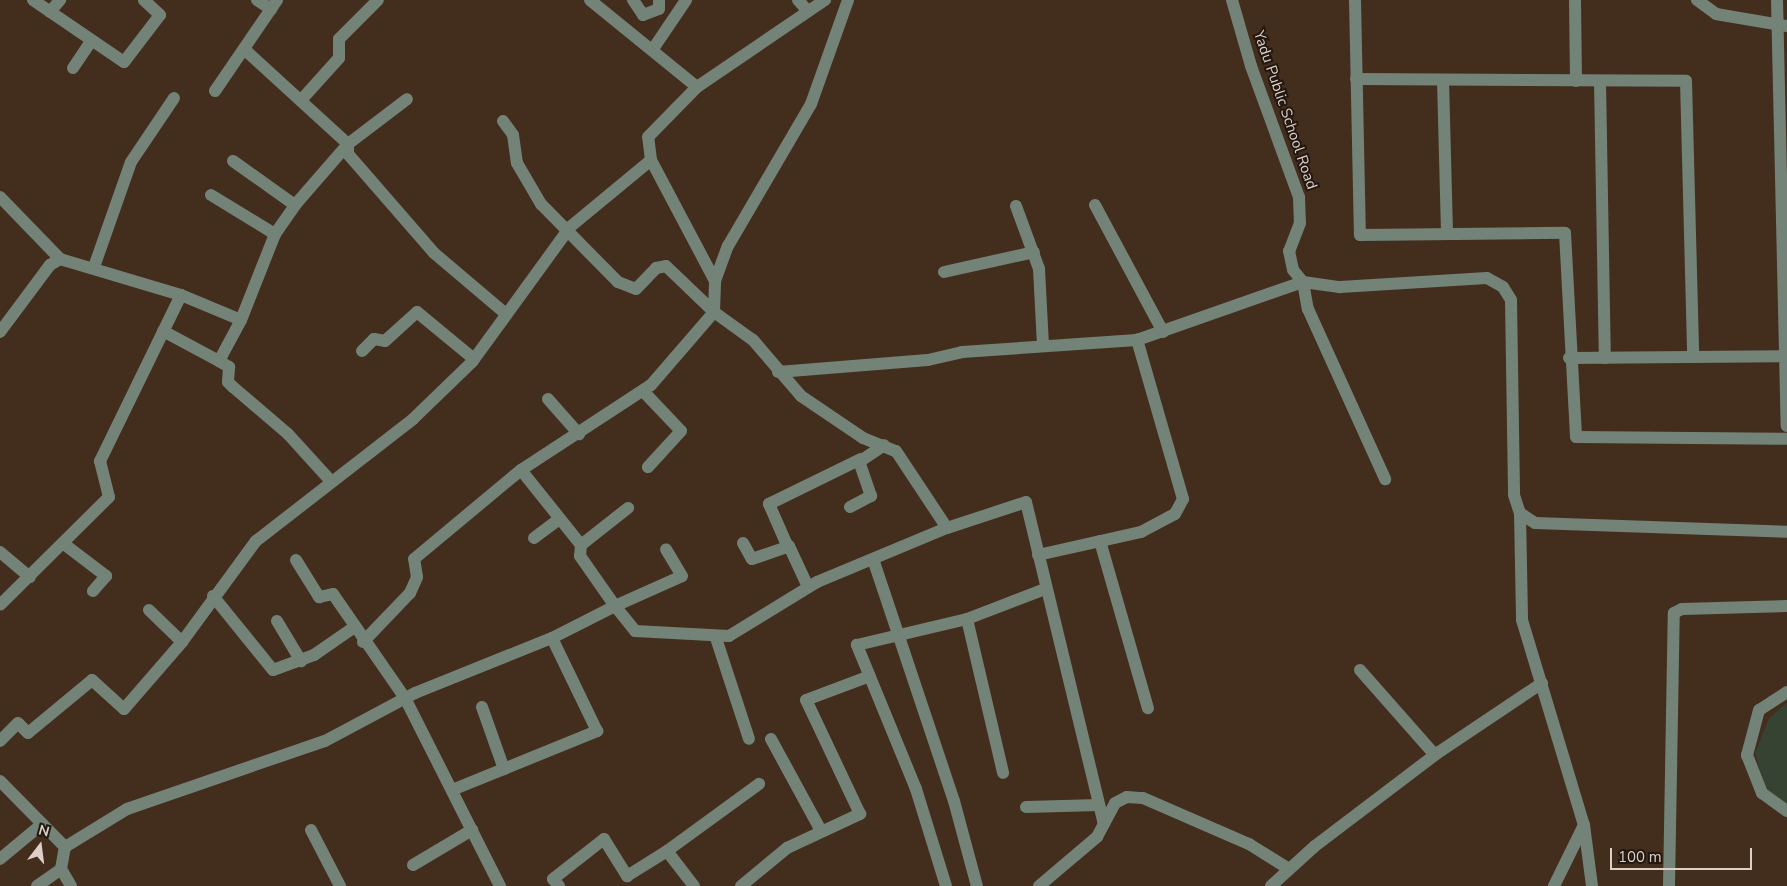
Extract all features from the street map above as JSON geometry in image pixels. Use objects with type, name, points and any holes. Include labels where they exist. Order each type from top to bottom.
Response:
[{"type":"street","points":[[34,0],[90,43],[124,62],[160,15],[144,0]]},
{"type":"street","points":[[50,12],[60,0]]},
{"type":"street","points":[[215,91],[274,4],[258,0]]},
{"type":"street","points":[[303,98],[339,58],[339,39],[378,0]]},
{"type":"street","points":[[590,0],[653,49],[697,87]]},
{"type":"street","points":[[633,0],[643,15],[659,9],[659,0]]},
{"type":"street","points":[[653,49],[686,0]]},
{"type":"street","points":[[798,0],[808,12]]},
{"type":"street","points":[[715,282],[651,160],[648,137],[697,87],[825,0]]},
{"type":"street","points":[[363,642],[410,593],[417,577],[414,559],[521,470],[643,391],[666,371],[714,312],[715,282],[746,212],[811,104],[848,0]]},
{"type":"street","name":"Yadu Public School Road","points":[[1232,0],[1251,66],[1299,197],[1300,223],[1289,251],[1293,270],[1303,282],[1308,309],[1385,478]]},
{"type":"street","points":[[1355,0],[1360,234],[1566,233],[1569,358],[1574,433],[1578,438],[1787,440]]},
{"type":"street","points":[[1575,0],[1576,80]]},
{"type":"street","points":[[1696,0],[1716,14],[1782,26]]},
{"type":"street","points":[[1777,0],[1782,26],[1787,426]]},
{"type":"street","points":[[73,68],[90,43]]},
{"type":"street","points":[[244,49],[303,98],[348,144],[348,154],[434,253],[506,314]]},
{"type":"street","points":[[1356,79],[1686,81],[1693,357]]},
{"type":"street","points":[[1443,80],[1448,233]]},
{"type":"street","points":[[1600,80],[1605,358]]},
{"type":"street","points":[[94,268],[131,162],[174,98]]},
{"type":"street","points":[[219,361],[241,320],[275,234],[294,205],[348,144],[407,99]]},
{"type":"street","points":[[503,121],[513,135],[517,163],[565,233],[618,282],[636,289],[656,268],[666,266],[714,312],[753,340],[778,372],[801,396],[863,438],[884,445],[909,467],[947,528]]},
{"type":"street","points":[[233,160],[294,205]]},
{"type":"street","points":[[0,741],[18,723],[28,733],[92,680],[124,709],[182,642],[213,596],[256,540],[329,479],[413,419],[474,359],[565,233],[651,160]]},
{"type":"street","points":[[212,195],[275,234]]},
{"type":"street","points":[[0,196],[60,259],[181,295],[241,320]]},
{"type":"street","points":[[1094,205],[1163,332]]},
{"type":"street","points":[[1016,206],[1034,252],[1043,346]]},
{"type":"street","points":[[944,272],[1034,252]]},
{"type":"street","points":[[2,323],[50,265],[60,259]]},
{"type":"street","points":[[778,372],[1043,346],[1137,340],[1303,282],[1340,287],[1487,278],[1503,287],[1511,300],[1514,495],[1520,513],[1522,620],[1584,825],[1592,886]]},
{"type":"street","points":[[0,605],[30,578],[109,497],[100,461],[181,295]]},
{"type":"street","points":[[362,351],[374,339],[386,341],[417,312],[474,359]]},
{"type":"street","points":[[164,331],[229,367],[228,382],[288,434],[329,479]]},
{"type":"street","points":[[1038,555],[1141,532],[1176,514],[1183,499],[1137,340]]},
{"type":"street","points":[[1569,358],[1785,356]]},
{"type":"street","points":[[643,391],[681,431],[648,467]]},
{"type":"street","points":[[548,400],[578,434]]},
{"type":"street","points":[[808,586],[769,504],[861,460],[884,445]]},
{"type":"street","points":[[850,507],[872,496],[861,460]]},
{"type":"street","points":[[521,470],[559,520],[581,545],[580,556],[635,631],[716,638],[738,633],[808,586],[947,528],[1026,502],[1045,589],[1104,824]]},
{"type":"street","points":[[581,545],[628,508]]},
{"type":"street","points":[[1520,513],[1535,523],[1787,532]]},
{"type":"street","points":[[534,538],[559,520]]},
{"type":"street","points":[[1100,541],[1148,708]]},
{"type":"street","points":[[742,543],[752,559],[763,548],[787,545]]},
{"type":"street","points":[[64,544],[106,576],[93,591]]},
{"type":"street","points":[[71,886],[61,869],[65,847],[128,809],[325,741],[405,698],[552,638],[615,606],[682,576],[666,550]]},
{"type":"street","points":[[0,552],[30,578]]},
{"type":"street","points":[[873,559],[899,635],[977,886]]},
{"type":"street","points":[[296,560],[319,597],[333,594],[353,628],[405,698],[500,886]]},
{"type":"street","points":[[946,886],[916,789],[857,645],[967,619],[1045,589]]},
{"type":"street","points":[[213,596],[274,670],[301,660],[353,628]]},
{"type":"street","points":[[1670,886],[1674,613],[1682,609],[1787,606]]},
{"type":"street","points":[[149,610],[182,642]]},
{"type":"street","points":[[967,619],[1003,773]]},
{"type":"street","points":[[277,621],[301,660]]},
{"type":"street","points":[[452,790],[597,731],[552,638]]},
{"type":"street","points":[[716,638],[749,739]]},
{"type":"street","points":[[1360,670],[1435,755]]},
{"type":"street","points":[[741,886],[787,848],[820,829],[860,814],[806,700],[870,676]]},
{"type":"street","points":[[1271,886],[1289,869],[1435,755],[1542,683]]},
{"type":"street","points":[[1787,692],[1759,710],[1747,755],[1762,793],[1787,811]]},
{"type":"street","points":[[482,707],[504,769]]},
{"type":"street","points":[[771,739],[820,829]]},
{"type":"street","points":[[0,781],[65,847]]},
{"type":"street","points":[[558,886],[553,879],[604,839],[627,876],[667,851],[759,784]]},
{"type":"street","points":[[1039,886],[1097,837],[1114,803],[1144,798],[1203,828],[1249,844],[1289,869]]},
{"type":"street","points":[[1026,807],[1100,804]]},
{"type":"street","points":[[0,859],[42,824]]},
{"type":"street","points":[[1554,886],[1584,825]]},
{"type":"street","points":[[312,830],[340,886]]},
{"type":"street","points":[[413,865],[472,830]]},
{"type":"street","points":[[667,851],[694,886]]},
{"type":"street","points":[[37,886],[61,869]]},
{"type":"green space","points":[[1787,703],[1787,809],[1765,789],[1755,753],[1769,718]]}]
